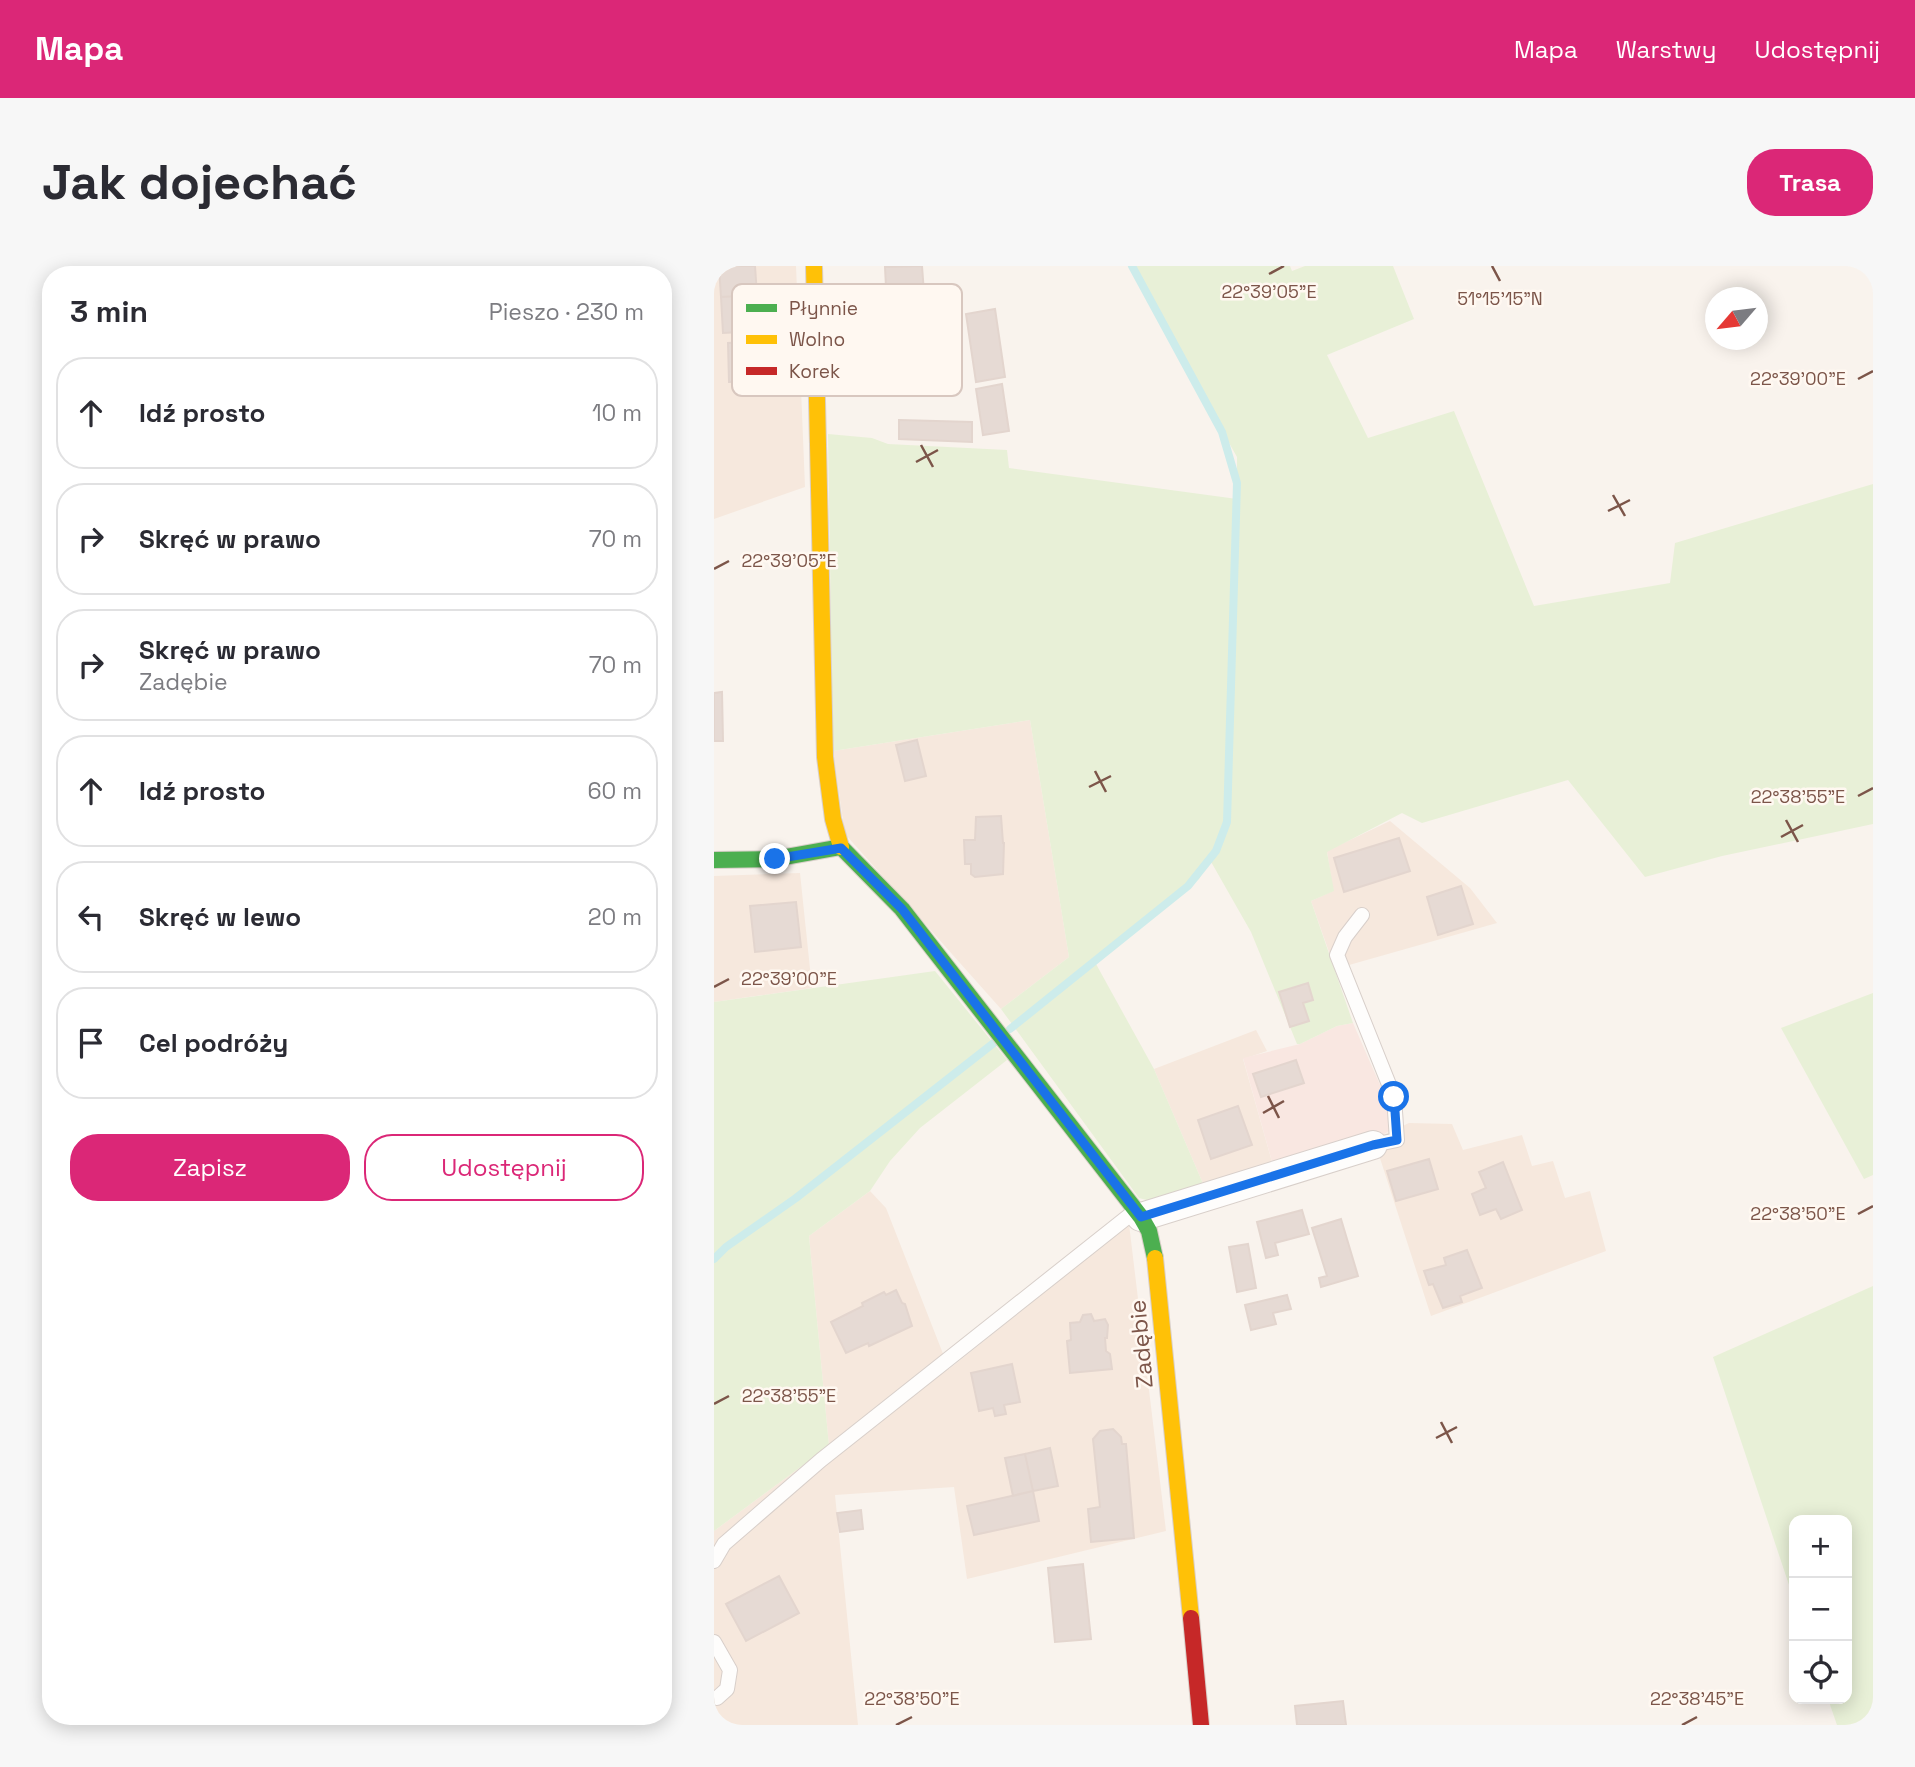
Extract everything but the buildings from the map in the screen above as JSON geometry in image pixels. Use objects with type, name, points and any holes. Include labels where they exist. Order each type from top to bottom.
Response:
[{"type":"street","points":[[814,266],[814,284]]},
{"type":"street","points":[[714,860],[775,859],[841,848],[833,819],[824,757],[817,396]]},
{"type":"street","name":"Zadębie","points":[[841,848],[902,909],[1139,1214],[1149,1231],[1156,1263],[1201,1725]]},
{"type":"street","points":[[1139,1214],[1373,1145]]},
{"type":"lane","points":[[1362,915],[1345,937],[1337,955],[1394,1097],[1397,1140],[1373,1145]]},
{"type":"lane","points":[[714,1561],[724,1544],[821,1460],[1139,1214]]},
{"type":"lane","points":[[714,1643],[730,1670],[727,1689],[717,1698]]},
{"type":"shaded area","points":[[714,266],[796,266],[797,284],[732,284],[732,396],[801,396],[805,487],[714,519]]},
{"type":"shaded area","points":[[1030,720],[1069,957],[1001,1009],[845,834],[833,751]]},
{"type":"shaded area","points":[[1390,821],[1470,888],[1497,923],[1335,969],[1311,901],[1333,891],[1327,851]]},
{"type":"shaded area","points":[[800,873],[812,988],[714,1002],[714,876]]},
{"type":"shaded area","points":[[1353,1023],[1387,1101],[1389,1131],[1381,1136],[1274,1169],[1243,1058],[1300,1044],[1337,1026]]},
{"type":"shaded area","points":[[1256,1030],[1267,1051],[1243,1059],[1274,1169],[1204,1186],[1154,1069]]},
{"type":"shaded area","points":[[1409,1123],[1452,1124],[1463,1150],[1522,1135],[1532,1166],[1553,1161],[1565,1198],[1590,1191],[1606,1251],[1431,1316],[1378,1152],[1381,1136]]},
{"type":"shaded area","points":[[870,1191],[886,1208],[949,1369],[1129,1224],[1166,1531],[967,1579],[954,1487],[835,1495],[858,1725],[714,1725],[714,1531],[829,1446],[809,1236]]},
{"type":"green space","points":[[1129,266],[1290,266],[1292,271],[1305,266],[1393,266],[1414,319],[1327,355],[1368,438],[1454,411],[1534,606],[1670,583],[1675,543],[1873,484],[1873,824],[1722,856],[1645,877],[1568,780],[1422,823],[1402,813],[1327,852],[1334,891],[1311,901],[1353,1023],[1337,1026],[1300,1044],[1297,1044],[1251,932],[1210,860],[1199,879],[1096,964],[1154,1069],[1204,1186],[1158,1203],[1139,1198],[1001,1009],[1069,957],[1030,720],[833,751],[828,434],[872,438],[888,444],[1007,450],[1009,468],[1237,499],[1237,457]]},
{"type":"green space","points":[[935,971],[1007,1060],[920,1128],[890,1161],[870,1191],[809,1236],[829,1446],[714,1531],[714,1002]]},
{"type":"green space","points":[[1873,993],[1873,1175],[1864,1179],[1781,1028]]},
{"type":"green space","points":[[1873,1286],[1873,1725],[1837,1725],[1830,1704],[1852,1704],[1852,1515],[1789,1515],[1789,1585],[1713,1357]]},
{"type":"waterway","points":[[1010,1029],[1188,886],[1216,851],[1227,822],[1237,483],[1222,432],[1132,266]]},
{"type":"waterway","points":[[714,1259],[726,1247],[796,1198],[995,1042]]},
{"type":"traffic: fast","points":[[714,860],[774,859],[841,847],[902,909],[1141,1217],[1149,1231],[1155,1258]]},
{"type":"traffic: slow","points":[[814,266],[814,284]]},
{"type":"traffic: slow","points":[[817,396],[825,757],[833,819],[841,847]]},
{"type":"traffic: slow","points":[[1155,1258],[1191,1618]]},
{"type":"traffic: jam","points":[[1191,1618],[1201,1725]]},
{"type":"route","points":[[775,859],[841,848],[902,909],[1141,1217],[1373,1145],[1397,1140],[1394,1097]]}]
